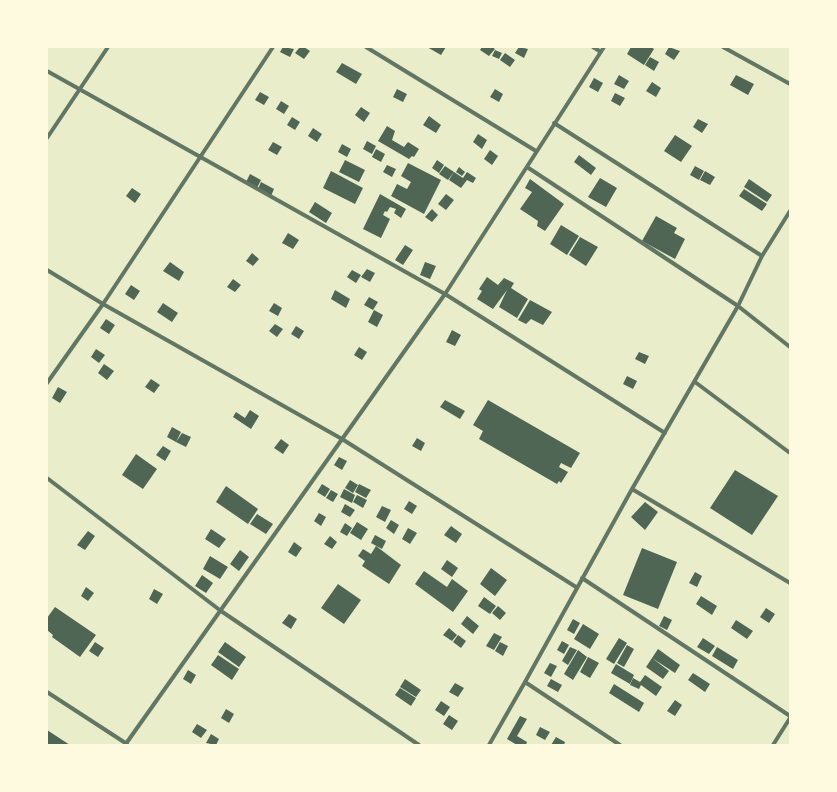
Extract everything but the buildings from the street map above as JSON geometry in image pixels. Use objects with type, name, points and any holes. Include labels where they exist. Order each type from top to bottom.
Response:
[{"type":"street","points":[[47,138],[108,47]]},
{"type":"street","points":[[47,383],[201,157],[273,47]]},
{"type":"street","points":[[366,47],[536,151]]},
{"type":"street","points":[[593,47],[601,52]]},
{"type":"street","points":[[47,692],[126,745],[445,294],[604,47]]},
{"type":"street","points":[[723,47],[790,84]]},
{"type":"street","points":[[47,72],[80,89],[445,294],[666,433]]},
{"type":"street","points":[[554,123],[762,256]]},
{"type":"street","points":[[528,167],[738,306],[790,347]]},
{"type":"street","points":[[489,745],[526,682],[576,587],[738,306],[762,256],[790,211]]},
{"type":"street","points":[[47,270],[102,304],[342,439],[576,587]]},
{"type":"street","points":[[695,382],[790,453]]},
{"type":"street","points":[[47,478],[221,611],[420,745]]},
{"type":"street","points":[[632,489],[790,583]]},
{"type":"street","points":[[582,578],[790,717],[773,745]]},
{"type":"street","points":[[526,682],[620,745]]}]
